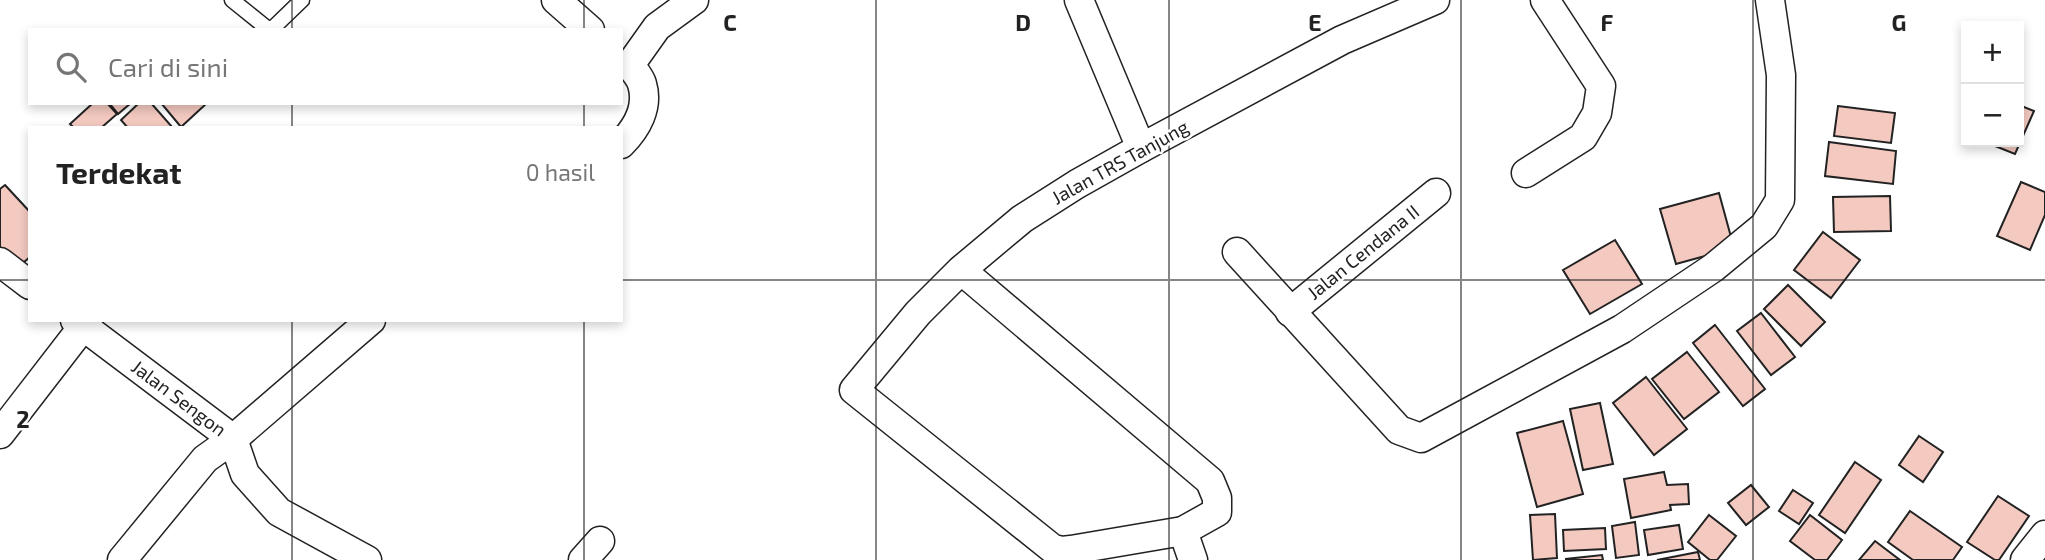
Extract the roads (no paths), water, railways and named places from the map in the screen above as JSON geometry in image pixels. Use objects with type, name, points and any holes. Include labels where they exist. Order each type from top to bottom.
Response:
[{"type":"street","points":[[556,0],[588,28]]},
{"type":"street","points":[[623,142],[641,117],[644,99],[642,82],[625,61],[657,27],[694,0]]},
{"type":"street","points":[[1079,0],[1141,148]]},
{"type":"street","name":"Jalan TRS Tanjung","points":[[1183,531],[1070,550],[1053,549],[854,390],[918,313],[961,270],[1022,219],[1141,148],[1342,40],[1435,0]]},
{"type":"street","points":[[1526,173],[1583,136],[1597,113],[1601,86],[1545,0]]},
{"type":"street","points":[[1237,252],[1399,430],[1421,439],[1622,329],[1713,268],[1764,226],[1780,200],[1781,75],[1770,0]]},
{"type":"street","name":"Jalan Cendana II","points":[[1290,312],[1436,193]]},
{"type":"street","points":[[0,262],[28,283]]},
{"type":"street","points":[[961,270],[1210,481],[1217,498],[1217,512],[1183,531],[1193,560]]},
{"type":"street","points":[[0,434],[82,322]]},
{"type":"street","name":"Jalan Sengon","points":[[82,322],[233,439],[245,474],[279,512],[367,560]]},
{"type":"street","points":[[122,560],[205,459],[233,439],[369,322]]},
{"type":"lane","points":[[232,0],[267,28]]},
{"type":"lane","points":[[271,28],[302,0]]}]
